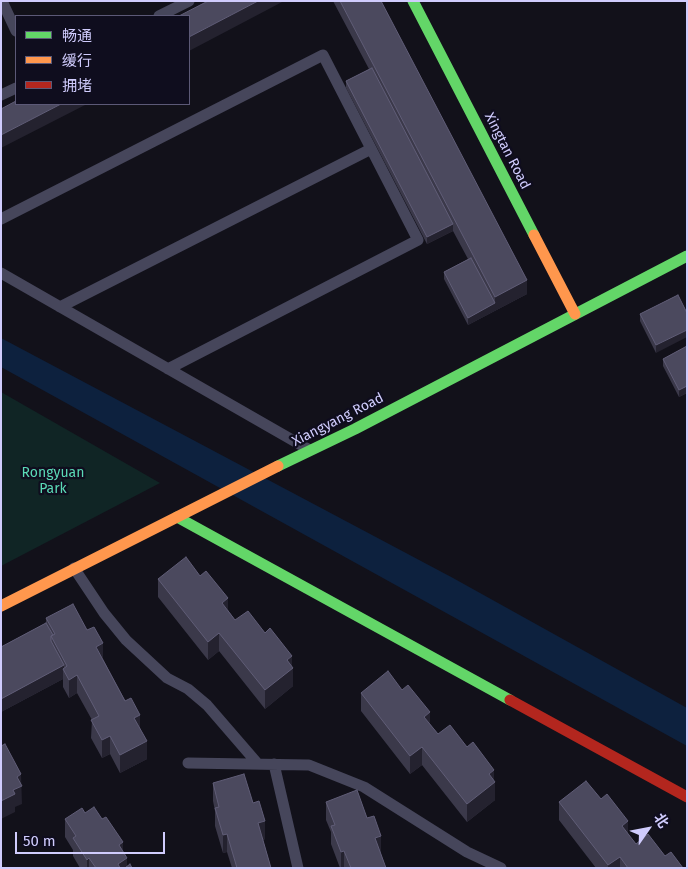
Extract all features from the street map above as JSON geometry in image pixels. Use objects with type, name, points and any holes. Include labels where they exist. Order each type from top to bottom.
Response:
[{"type":"street","name":"Xingtan Road","points":[[413,1],[575,314]]},
{"type":"street","name":"Xiangyang Road","points":[[1,606],[311,451],[687,256]]},
{"type":"street","points":[[177,517],[687,796]]},
{"type":"lane","points":[[2,1],[15,29]]},
{"type":"lane","points":[[161,15],[189,1]]},
{"type":"lane","points":[[1,219],[322,55],[418,240],[168,369]]},
{"type":"lane","points":[[1,96],[15,89]]},
{"type":"lane","points":[[60,307],[371,149]]},
{"type":"lane","points":[[1,273],[311,451]]},
{"type":"lane","points":[[74,568],[104,614],[126,640],[167,678],[188,689],[207,705],[258,764]]},
{"type":"lane","points":[[188,763],[310,765],[364,787],[467,852],[500,868]]},
{"type":"lane","points":[[274,764],[298,868]]},
{"type":"green space","name":"Rongyuan Park","points":[[1,392],[160,483],[1,566]]},
{"type":"water","points":[[1,338],[453,578],[687,708],[687,746],[1,367]]},
{"type":"building","points":[[208,1],[258,1],[190,36],[190,15],[181,15]]},
{"type":"building","points":[[340,1],[381,1],[527,280],[495,297]]},
{"type":"building","points":[[372,68],[453,224],[427,237],[346,81]]},
{"type":"building","points":[[15,102],[15,105],[59,105],[1,135],[1,109]]},
{"type":"building","points":[[471,258],[495,303],[468,318],[444,272]]},
{"type":"building","points":[[678,295],[687,313],[687,330],[656,345],[640,314]]},
{"type":"building","points":[[687,346],[687,386],[679,390],[663,359]]},
{"type":"building","points":[[186,557],[200,576],[206,571],[228,598],[222,603],[235,620],[248,611],[265,633],[270,628],[292,656],[287,660],[293,668],[265,690],[219,633],[208,642],[158,579]]},
{"type":"building","points":[[73,604],[87,630],[94,627],[103,643],[96,647],[125,701],[131,698],[140,715],[134,718],[147,741],[120,755],[110,736],[102,740],[91,720],[99,716],[77,675],[69,680],[63,669],[67,666],[51,636],[55,634],[46,618]]},
{"type":"building","points":[[46,623],[53,635],[51,636],[51,641],[64,665],[1,699],[1,647]]},
{"type":"building","points":[[388,671],[402,690],[408,685],[430,712],[424,717],[438,734],[450,725],[467,747],[473,742],[494,770],[489,774],[495,782],[467,804],[422,747],[410,756],[361,693]]},
{"type":"building","points":[[5,744],[21,774],[17,777],[22,786],[13,790],[15,794],[1,801],[1,746]]},
{"type":"building","points":[[244,774],[253,803],[259,801],[265,821],[258,823],[271,868],[237,868],[227,834],[223,835],[215,808],[219,807],[213,783]]},
{"type":"building","points":[[586,781],[601,799],[607,794],[628,821],[622,826],[636,844],[648,834],[665,856],[671,852],[683,868],[628,868],[620,857],[608,865],[559,802]]},
{"type":"building","points":[[357,790],[367,818],[374,816],[381,836],[375,838],[386,868],[351,868],[344,851],[341,852],[331,826],[335,825],[326,802]]},
{"type":"building","points":[[94,807],[102,819],[106,817],[123,842],[119,845],[127,858],[118,864],[120,868],[96,868],[89,858],[87,860],[73,838],[76,836],[65,819],[82,808],[85,813]]},
{"type":"traffic: fast","points":[[413,1],[534,235]]},
{"type":"traffic: fast","points":[[278,466],[355,429],[687,256]]},
{"type":"traffic: fast","points":[[177,517],[510,700]]},
{"type":"traffic: slow","points":[[534,235],[575,314]]},
{"type":"traffic: slow","points":[[1,606],[278,466]]},
{"type":"traffic: jam","points":[[510,700],[687,797]]}]
